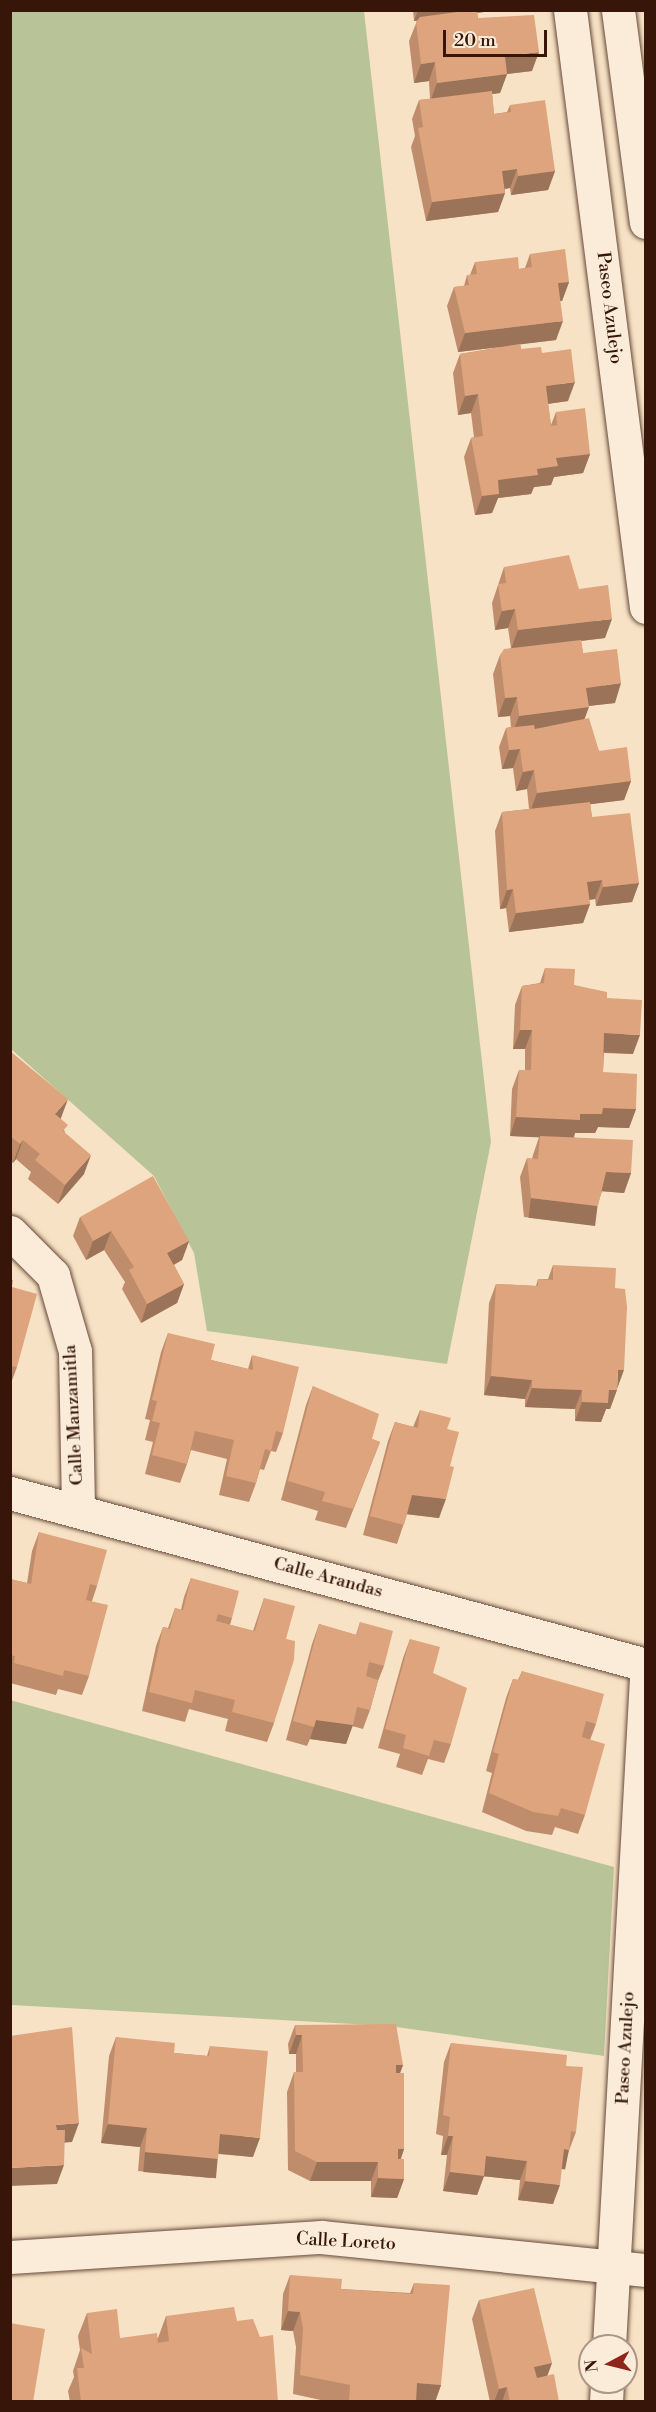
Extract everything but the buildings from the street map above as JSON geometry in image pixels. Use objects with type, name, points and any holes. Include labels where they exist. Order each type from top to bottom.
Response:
[{"type":"street","name":"Paseo Azulejo","points":[[570,10],[637,455],[645,607]]},
{"type":"street","points":[[618,10],[645,222]]},
{"type":"street","name":"Calle Manzamitla","points":[[10,1232],[53,1275],[75,1351],[78,1510]]},
{"type":"street","name":"Calle Arandas","points":[[10,1492],[645,1665]]},
{"type":"street","name":"Paseo Azulejo","points":[[610,2334],[645,1678]]},
{"type":"street","name":"Calle Loreto","points":[[10,2257],[321,2237],[645,2270]]},
{"type":"green space","points":[[11,11],[364,11],[491,1142],[447,1364],[207,1331],[194,1253],[154,1176],[11,1049]]},
{"type":"green space","points":[[10,1700],[614,1867],[604,2056],[389,2026],[11,2005]]}]
